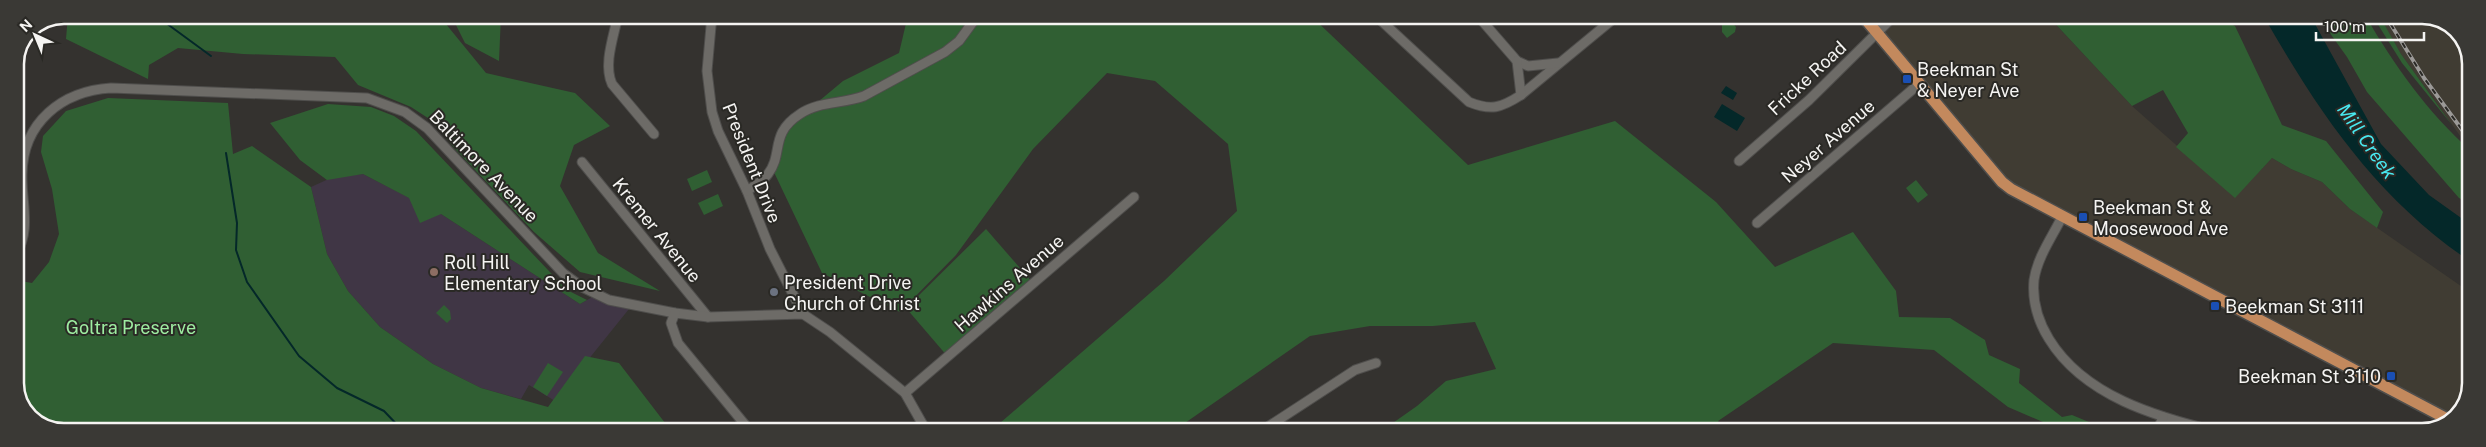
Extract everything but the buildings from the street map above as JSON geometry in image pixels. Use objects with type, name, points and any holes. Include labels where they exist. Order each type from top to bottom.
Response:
[{"type":"main road","points":[[1870,24],[2002,182],[2062,218],[2256,317],[2443,417]]},
{"type":"street","points":[[616,24],[609,65],[609,78],[654,134]]},
{"type":"street","name":"President Drive","points":[[711,24],[707,61],[708,92],[718,131],[747,190],[770,249],[802,314]]},
{"type":"street","points":[[747,190],[768,174],[775,160],[776,147],[782,132],[798,115],[816,106],[854,100],[864,96],[928,63],[959,42],[972,24]]},
{"type":"street","points":[[1385,24],[1469,102],[1486,109],[1506,105],[1521,95],[1607,24]]},
{"type":"street","points":[[1485,24],[1517,61],[1534,66],[1560,62]]},
{"type":"street","name":"Fricke Road","points":[[1739,161],[1809,100],[1886,24]]},
{"type":"street","points":[[1517,61],[1521,95]]},
{"type":"street","name":"Neyer Avenue","points":[[1757,223],[1920,83]]},
{"type":"street","name":"Baltimore Avenue","points":[[24,160],[26,147],[38,124],[49,111],[71,96],[84,91],[111,88],[357,97],[393,106],[426,128],[563,273],[582,287],[609,300],[675,313],[708,317],[802,314]]},
{"type":"street","name":"Kremer Avenue","points":[[582,162],[708,317]]},
{"type":"street","name":"Baltimore Avenue","points":[[24,197],[26,220],[24,232]]},
{"type":"street","name":"Hawkins Avenue","points":[[905,393],[1134,197]]},
{"type":"street","points":[[2062,218],[2040,260],[2034,279],[2034,300],[2042,328],[2063,358],[2085,380],[2118,398],[2163,417],[2185,423]]},
{"type":"street","points":[[675,313],[671,323],[678,343],[744,423]]},
{"type":"street","points":[[802,314],[830,332],[905,393],[922,423]]},
{"type":"street","points":[[1274,423],[1355,370],[1376,363]]},
{"type":"street","points":[[2160,423],[2163,417]]},
{"type":"shaded area","points":[[1870,24],[2055,24],[2132,106],[2235,197],[2272,158],[2291,169],[2322,182],[2350,209],[2462,287],[2462,389],[2458,401],[2454,408],[2445,416],[2011,189]]},
{"type":"shaded area","points":[[2383,24],[2428,24],[2442,29],[2456,42],[2462,61],[2462,139],[2401,54]]},
{"type":"shaded area","name":"Roll Hill Elementary School","points":[[363,174],[441,214],[580,304],[596,295],[633,304],[555,401],[529,385],[521,399],[481,388],[433,364],[380,327],[348,291],[327,254],[311,187],[333,177]]},
{"type":"green space","points":[[67,24],[446,24],[486,73],[575,93],[610,126],[574,145],[560,186],[598,253],[660,291],[580,272],[534,232],[456,150],[431,120],[411,107],[358,85],[335,57],[243,54],[178,48],[149,65],[148,79],[66,39]]},
{"type":"green space","points":[[456,24],[501,24],[499,61],[465,43]]},
{"type":"green space","points":[[906,24],[1319,24],[1468,165],[1615,121],[1716,202],[1775,267],[1853,232],[1896,291],[1899,317],[1950,318],[1985,340],[1989,355],[2020,369],[2019,383],[2062,417],[2072,415],[2091,423],[2045,423],[2008,407],[1934,350],[1833,343],[1718,421],[1720,423],[1393,423],[1417,406],[1446,381],[1496,369],[1475,322],[1433,326],[1370,326],[1310,336],[1185,423],[1000,423],[1164,281],[1237,211],[1228,144],[1155,81],[1107,73],[1033,149],[956,255],[900,312],[822,273],[772,168],[782,132],[843,81],[899,53]]},
{"type":"green space","points":[[1733,24],[1736,27],[1735,32],[1727,38],[1722,32],[1722,25]]},
{"type":"green space","points":[[2055,24],[2231,24],[2235,26],[2282,125],[2326,141],[2383,212],[2377,228],[2350,209],[2322,182],[2291,169],[2272,158],[2235,198],[2176,147],[2188,133],[2163,90],[2132,106]]},
{"type":"green space","points":[[2323,24],[2371,24],[2413,88],[2440,121],[2462,143],[2462,200],[2367,92],[2347,57]]},
{"type":"green space","points":[[2378,24],[2384,24],[2401,54],[2452,125],[2402,63]]},
{"type":"green space","name":"Goltra Preserve","points":[[108,98],[228,103],[233,154],[252,146],[311,187],[327,254],[348,291],[380,327],[433,364],[481,388],[548,407],[585,356],[619,363],[665,423],[58,423],[46,419],[35,412],[30,405],[24,386],[24,282],[32,283],[49,262],[59,234],[52,189],[41,152],[43,136],[66,111]]},
{"type":"green space","points":[[328,104],[371,107],[394,116],[416,131],[567,290],[587,300],[580,304],[441,214],[420,223],[409,198],[363,174],[327,180],[300,160],[270,123]]},
{"type":"green space","points":[[707,170],[712,182],[692,191],[687,179]]},
{"type":"green space","points":[[1916,180],[1928,195],[1918,203],[1906,188]]},
{"type":"green space","points":[[718,194],[723,206],[704,215],[698,203]]},
{"type":"green space","points":[[986,229],[1033,283],[948,357],[906,308]]},
{"type":"green space","points":[[444,305],[450,311],[451,319],[447,323],[436,313]]},
{"type":"green space","points":[[548,363],[563,372],[547,396],[533,387]]},
{"type":"water","name":"Mill Creek","points":[[2268,24],[2315,24],[2381,144],[2429,195],[2462,219],[2462,255],[2406,210],[2378,182],[2328,119]]},
{"type":"water","points":[[1726,86],[1737,93],[1733,100],[1721,93]]},
{"type":"water","points":[[1722,104],[1745,118],[1737,131],[1714,117]]},
{"type":"waterway","points":[[167,24],[211,56]]},
{"type":"waterway","points":[[226,153],[237,223],[236,250],[247,282],[299,356],[337,388],[384,411],[395,423]]},
{"type":"railway","points":[[2391,24],[2424,78],[2462,130]]},
{"type":"place","name":"Beekman St & Neyer Ave","points":[[1907,79]]},
{"type":"place","name":"Beekman St & Moosewood Ave","points":[[2083,217]]},
{"type":"place","name":"Roll Hill Elementary School","points":[[434,272]]},
{"type":"place","name":"President Drive Church of Christ","points":[[774,292]]},
{"type":"place","name":"Beekman St 3111","points":[[2215,306]]},
{"type":"place","name":"Beekman St 3110","points":[[2391,376]]}]
